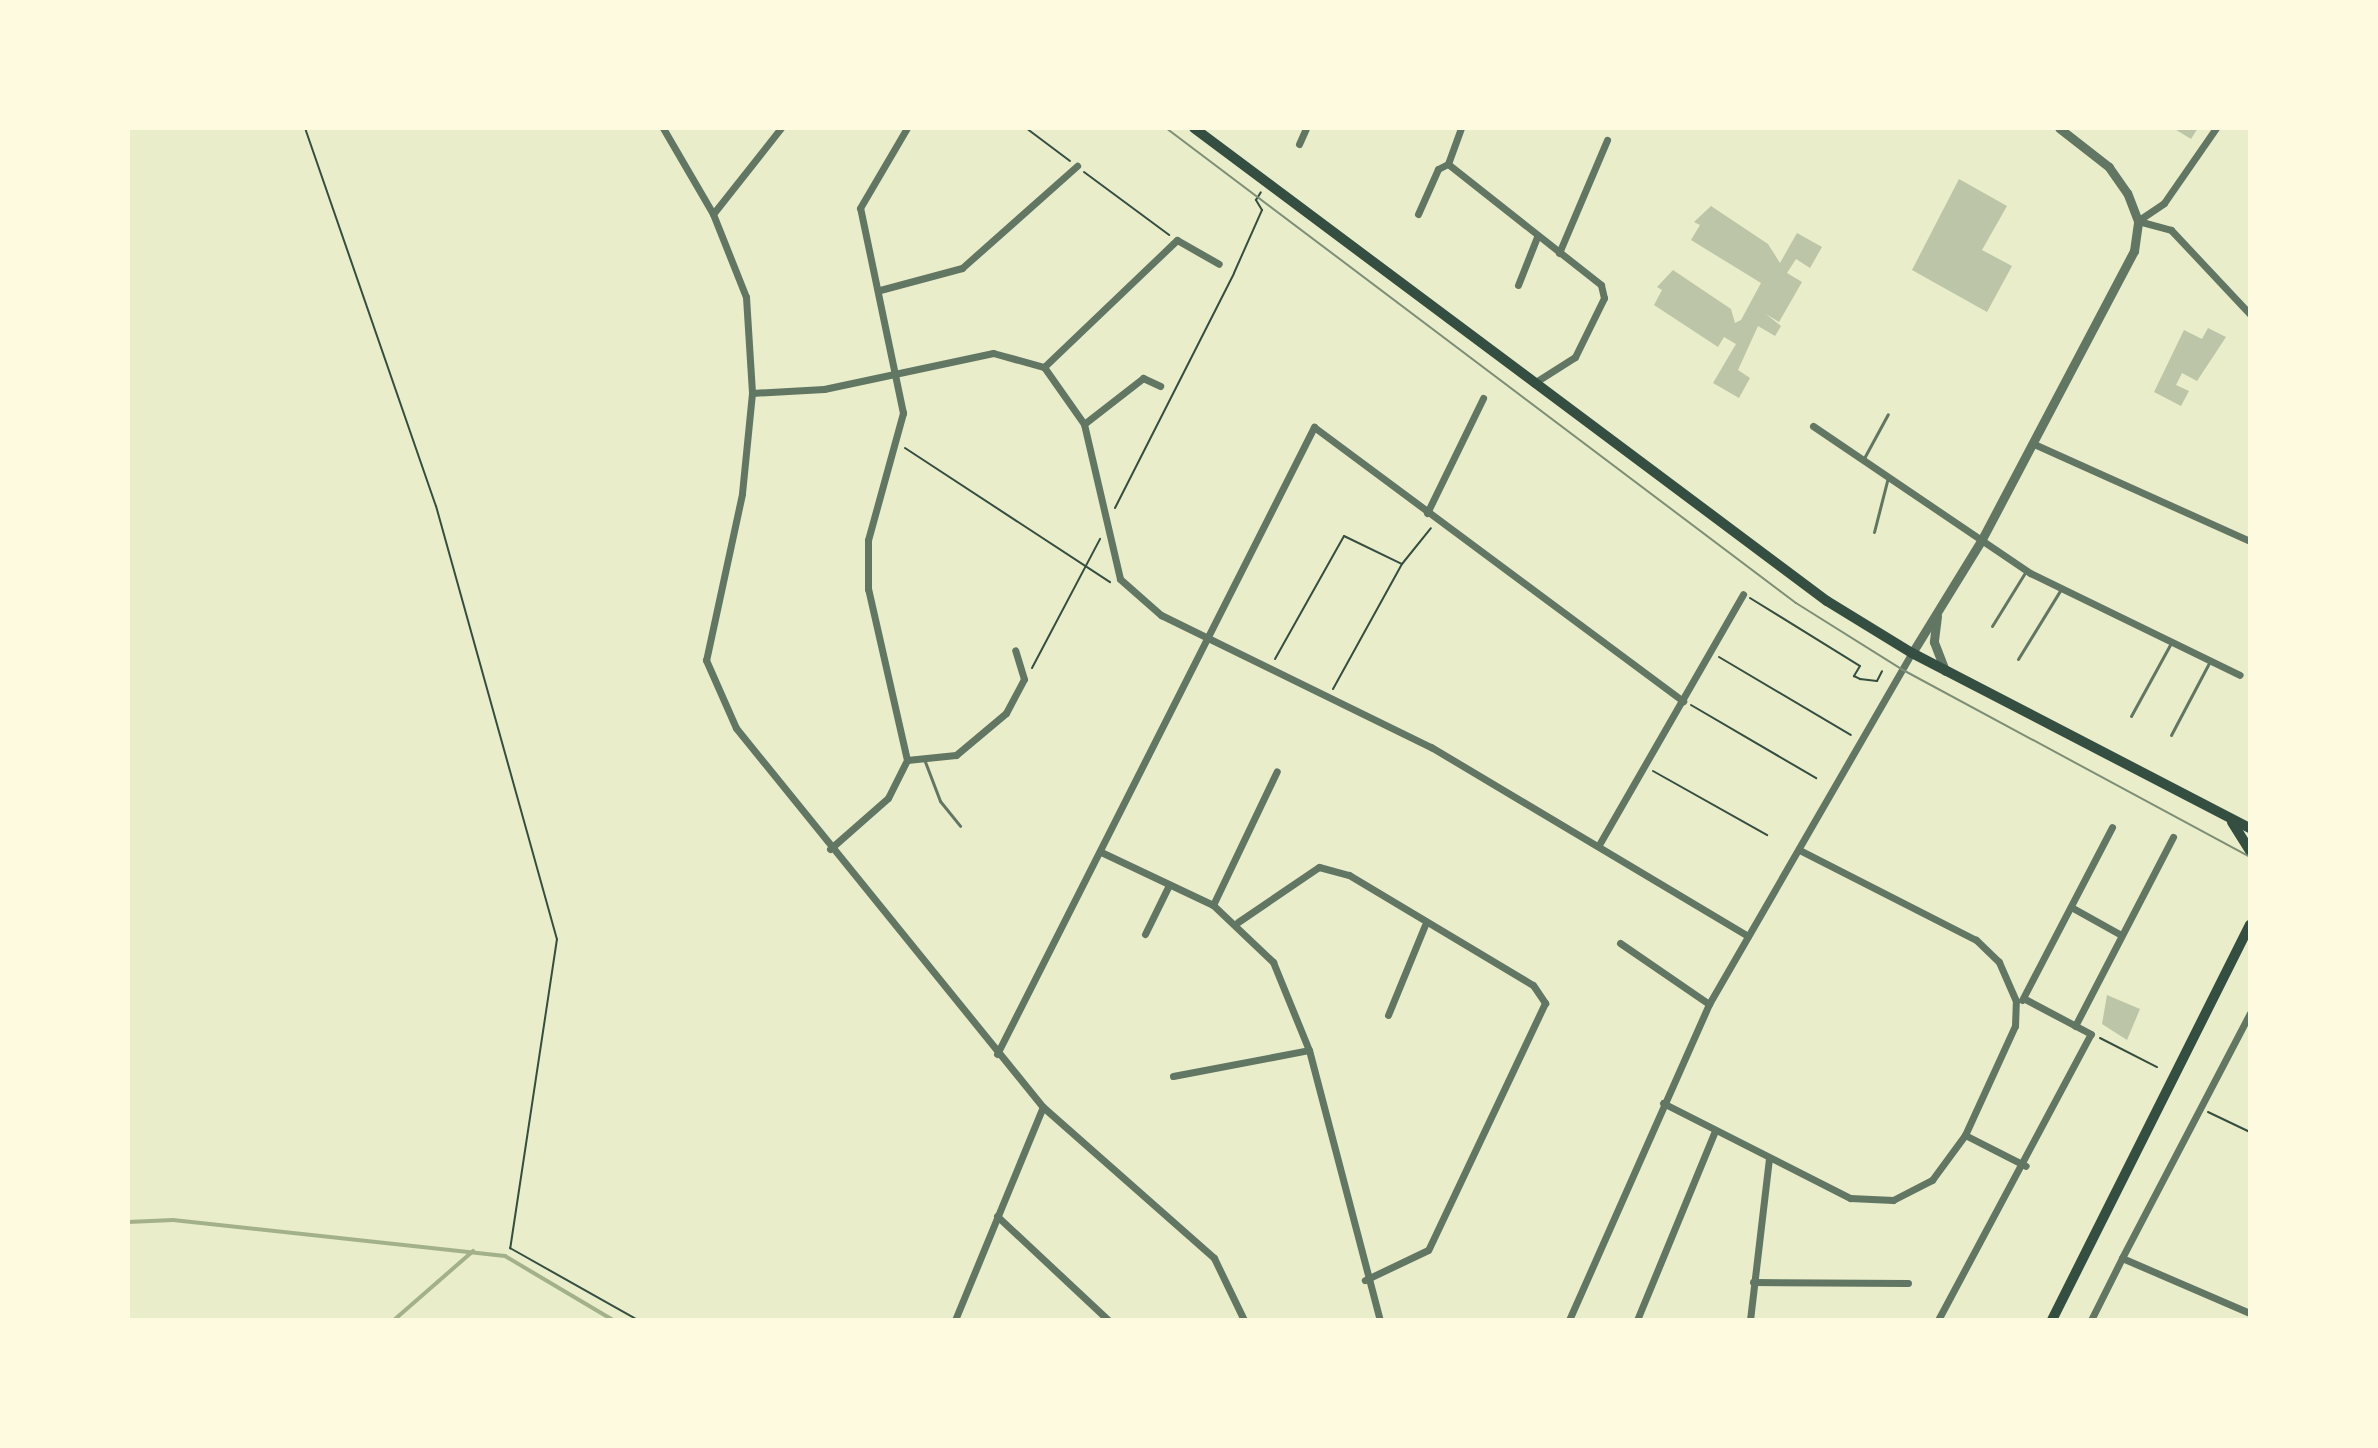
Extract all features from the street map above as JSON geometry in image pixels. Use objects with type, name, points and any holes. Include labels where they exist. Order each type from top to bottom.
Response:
[{"type":"main road","points":[[1194,128],[1765,558],[1912,653],[2228,817],[2247,824]]},
{"type":"main road","points":[[2228,817],[2250,851]]},
{"type":"main road","points":[[2052,1320],[2250,925]]},
{"type":"street","points":[[663,128],[713,214],[746,297],[752,393],[742,494],[706,660],[736,728],[830,849],[1043,1107],[1214,1258],[1244,1320]]},
{"type":"street","points":[[713,214],[781,128]]},
{"type":"street","points":[[830,849],[888,798],[907,760],[868,589],[868,540],[903,413],[880,290],[860,208],[907,128]]},
{"type":"street","points":[[1299,144],[1306,128]]},
{"type":"street","points":[[1418,214],[1438,169],[1448,164],[1461,128]]},
{"type":"street","points":[[2059,128],[2109,167],[2138,221],[2171,230],[2250,314]]},
{"type":"street","points":[[1569,1320],[1709,1004],[1912,653],[1981,541],[2115,297],[2138,221],[2164,203],[2216,128]]},
{"type":"street","points":[[1559,253],[1607,140]]},
{"type":"street","points":[[1448,164],[1601,285],[1604,298],[1575,357],[1534,383]]},
{"type":"street","points":[[880,290],[962,268],[1077,166]]},
{"type":"street","points":[[1518,285],[1537,237]]},
{"type":"street","points":[[1044,367],[1177,240],[1219,264]]},
{"type":"street","points":[[752,393],[896,375],[993,353],[1044,367],[1084,424],[1105,526],[1120,579],[1161,615],[1330,695],[1600,843],[1748,936]]},
{"type":"street","points":[[1084,424],[1143,378],[1160,386]]},
{"type":"street","points":[[1427,513],[1483,398]]},
{"type":"street","points":[[1813,426],[2026,571],[2240,675]]},
{"type":"street","points":[[997,1054],[1314,427],[1683,701]]},
{"type":"street","points":[[2034,444],[2250,541]]},
{"type":"street","points":[[1600,843],[1743,594]]},
{"type":"street","points":[[1937,613],[1934,642],[1945,671]]},
{"type":"street","points":[[907,760],[956,755],[1006,713],[1024,679],[1015,650]]},
{"type":"street","points":[[1213,905],[1277,771]]},
{"type":"street","points":[[2025,999],[2112,827]]},
{"type":"street","points":[[2075,1026],[2173,837]]},
{"type":"street","points":[[1663,1103],[1850,1198],[1893,1200],[1932,1180],[1965,1135],[2007,1054],[2016,1001],[1999,962],[1976,940],[1799,850]]},
{"type":"street","points":[[1101,852],[1213,905],[1238,922],[1273,962],[1309,1050],[1365,1280],[1380,1320]]},
{"type":"street","points":[[1238,922],[1319,867],[1349,875],[1425,925],[1533,985],[1545,1003],[1428,1250],[1365,1280]]},
{"type":"street","points":[[1145,934],[1169,885]]},
{"type":"street","points":[[2071,907],[2121,935]]},
{"type":"street","points":[[1388,1015],[1425,925]]},
{"type":"street","points":[[1620,943],[1709,1004]]},
{"type":"street","points":[[1938,1320],[2026,1166],[2091,1034],[2025,999],[2016,1001]]},
{"type":"street","points":[[2091,1320],[2250,1013]]},
{"type":"street","points":[[1173,1076],[1309,1050]]},
{"type":"street","points":[[955,1320],[1043,1107]]},
{"type":"street","points":[[1637,1320],[1715,1131]]},
{"type":"street","points":[[1965,1135],[2026,1166]]},
{"type":"street","points":[[1750,1320],[1769,1158]]},
{"type":"street","points":[[997,1216],[1108,1320]]},
{"type":"street","points":[[2122,1258],[2250,1313]]},
{"type":"street","points":[[1753,1282],[1908,1283]]},
{"type":"lane","points":[[1863,460],[1888,414]]},
{"type":"lane","points":[[1874,532],[1888,477]]},
{"type":"lane","points":[[1992,626],[2026,571]]},
{"type":"lane","points":[[2018,659],[2061,589]]},
{"type":"lane","points":[[2131,716],[2171,643]]},
{"type":"lane","points":[[2171,735],[2210,661]]},
{"type":"lane","points":[[924,759],[940,801],[960,826]]},
{"type":"path","points":[[305,128],[436,506],[557,939],[510,1248],[638,1320]]},
{"type":"path","points":[[1026,128],[1177,240]]},
{"type":"path","points":[[1024,679],[1086,567],[1234,273],[1262,210],[1256,200],[1269,182]]},
{"type":"path","points":[[897,443],[996,511],[1086,567]]},
{"type":"path","points":[[1330,695],[1402,564],[1437,521]]},
{"type":"path","points":[[1270,667],[1344,536],[1402,564]]},
{"type":"path","points":[[1743,594],[1860,666],[1854,676],[1877,681],[1882,671]]},
{"type":"path","points":[[1711,652],[1862,742]]},
{"type":"path","points":[[1683,701],[1816,778]]},
{"type":"path","points":[[1645,767],[1767,835]]},
{"type":"path","points":[[2091,1034],[2157,1067]]},
{"type":"path","points":[[2199,1108],[2250,1132]]},
{"type":"building","points":[[2173,128],[2198,128],[2191,139]]},
{"type":"building","points":[[1959,179],[2007,206],[1982,250],[2012,266],[1987,312],[1912,270]]},
{"type":"building","points":[[1711,206],[1768,244],[1780,263],[1797,233],[1822,247],[1810,268],[1796,259],[1787,273],[1802,282],[1779,322],[1766,314],[1781,326],[1775,336],[1758,326],[1738,370],[1750,378],[1739,398],[1713,383],[1736,344],[1724,337],[1718,347],[1654,305],[1662,290],[1657,287],[1673,270],[1731,309],[1735,323],[1741,320],[1761,283],[1691,240],[1700,225],[1694,222]]},
{"type":"building","points":[[2208,328],[2226,337],[2197,381],[2182,373],[2176,385],[2189,391],[2181,406],[2154,392],[2184,330],[2202,339]]},
{"type":"building","points":[[2107,995],[2140,1009],[2127,1040],[2102,1024]]},
{"type":"waterway","points":[[128,1222],[173,1220],[505,1256],[613,1320]]},
{"type":"waterway","points":[[394,1320],[473,1251]]},
{"type":"tram line","points":[[1166,128],[1796,603],[1903,670],[2250,857]]}]
